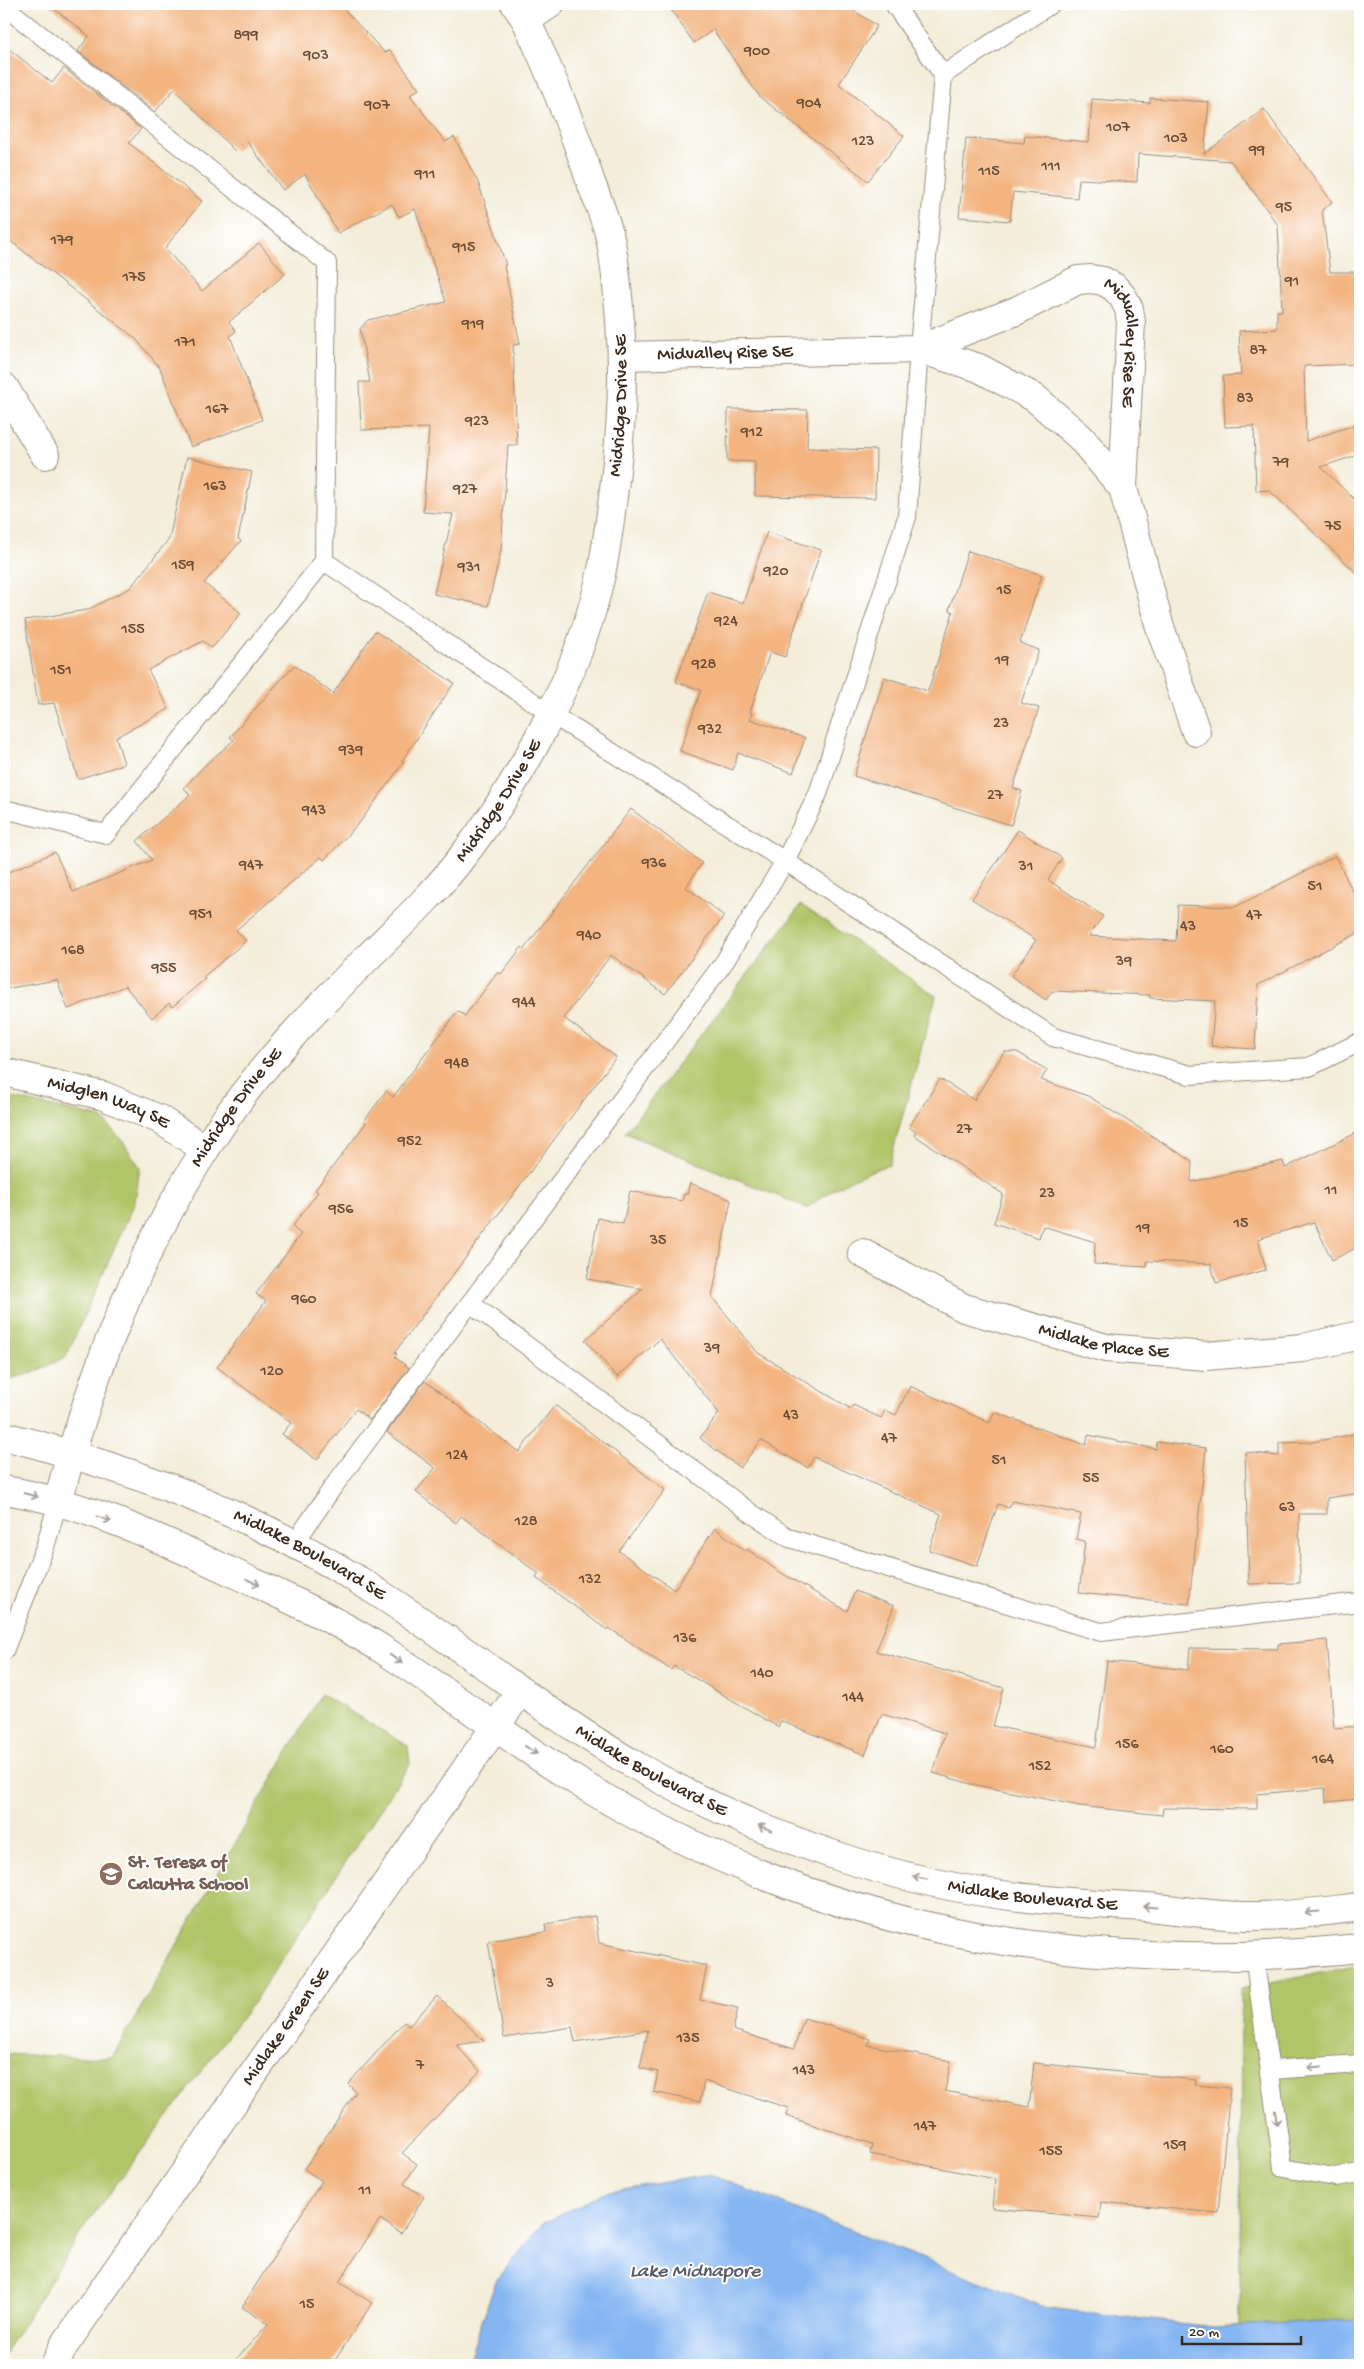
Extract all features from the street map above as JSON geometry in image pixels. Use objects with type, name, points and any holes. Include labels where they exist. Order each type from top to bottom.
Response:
[{"type":"street","points":[[520,12],[550,4]]},
{"type":"street","name":"Midridge Drive SE","points":[[58,1502],[92,1385],[130,1292],[176,1196],[234,1106],[278,1051],[368,958],[415,914],[461,859],[507,791],[551,714],[586,628],[600,579],[611,518],[623,415],[623,356],[610,239],[575,134],[520,12]]},
{"type":"street","name":"Midvalley Rise SE","points":[[918,350],[1016,311],[1078,280],[1103,281],[1114,287],[1126,303],[1131,322],[1122,488],[1159,624],[1196,732]]},
{"type":"street","name":"Midvalley Rise SE","points":[[623,356],[918,350],[979,368],[1035,398],[1080,437],[1122,488]]},
{"type":"street","points":[[4,387],[45,455]]},
{"type":"street","name":"Midglen Way SE","points":[[4,1072],[104,1096],[159,1119],[205,1149]]},
{"type":"street","name":"Midlake Place SE","points":[[862,1253],[964,1308],[1106,1348],[1206,1356],[1303,1348],[1360,1334]]},
{"type":"street","name":"Midlake Boulevard SE","points":[[4,1436],[71,1452],[148,1478],[223,1509],[294,1544],[356,1579],[415,1617],[579,1731],[640,1768],[687,1793],[769,1830],[833,1854],[899,1873],[966,1888],[1034,1899],[1255,1916],[1360,1906]]},
{"type":"street","points":[[4,1490],[58,1502],[166,1541],[295,1602],[384,1650],[582,1784],[648,1822],[716,1856],[786,1885],[858,1909],[934,1929],[1012,1943],[1090,1952],[1169,1956],[1254,1955],[1360,1948]]},
{"type":"street","name":"Midlake Green SE","points":[[55,2365],[69,2339],[521,1690]]},
{"type":"street","points":[[1254,1955],[1255,1916]]},
{"type":"lane","points":[[294,1544],[333,1487],[725,960],[785,861],[818,794],[907,518],[918,350],[943,76],[894,4]]},
{"type":"lane","points":[[943,76],[1051,4]]},
{"type":"lane","points":[[4,6],[326,263],[324,561],[106,834],[4,810]]},
{"type":"lane","points":[[324,561],[551,714],[785,861],[1053,1037],[1190,1075],[1309,1067],[1360,1042]]},
{"type":"lane","points":[[470,1303],[751,1513],[788,1538],[1100,1632],[1360,1602]]},
{"type":"lane","points":[[4,1651],[45,1548],[58,1502]]},
{"type":"lane","points":[[1254,1955],[1282,2168],[1335,2177],[1360,2173]]},
{"type":"lane","points":[[1270,2070],[1360,2064]]},
{"type":"green space","points":[[801,905],[936,996],[889,1165],[846,1182],[807,1208],[625,1133]]},
{"type":"green space","points":[[4,1096],[102,1118],[123,1142],[140,1167],[135,1202],[66,1357],[33,1373],[4,1380]]},
{"type":"green space","points":[[321,1694],[408,1746],[410,1764],[255,2000],[87,2223],[4,2354],[4,2054],[112,2058]]},
{"type":"green space","points":[[1360,1965],[1360,2319],[1240,2326],[1241,1989]]},
{"type":"water","name":"Lake Midnapore","points":[[710,2175],[1048,2308],[1213,2327],[1360,2319],[1360,2365],[467,2365],[496,2281],[544,2222],[609,2191]]},
{"type":"building","points":[[48,4],[339,4],[385,53],[390,50],[419,89],[410,95],[445,142],[454,137],[478,182],[506,265],[504,266],[520,344],[513,345],[517,445],[508,445],[501,550],[488,606],[434,594],[453,514],[423,512],[429,428],[361,430],[359,382],[370,382],[360,329],[368,320],[446,302],[415,209],[399,217],[392,204],[338,233],[305,174],[283,190],[246,140],[235,151],[174,89],[155,112],[78,51],[89,36]]},
{"type":"building","points":[[667,4],[844,4],[877,26],[839,84],[904,136],[868,181],[760,97],[713,30],[694,43]]},
{"type":"building","points":[[4,45],[52,83],[64,68],[141,129],[129,143],[202,201],[165,248],[202,291],[259,243],[285,274],[229,322],[236,331],[230,336],[262,420],[191,447],[160,368],[135,338],[4,236]]},
{"type":"building","points":[[1150,98],[1209,102],[1204,154],[1264,109],[1332,202],[1322,210],[1330,272],[1360,272],[1360,364],[1304,366],[1306,441],[1360,423],[1360,454],[1321,467],[1360,505],[1360,576],[1269,490],[1256,491],[1254,426],[1225,427],[1223,376],[1241,375],[1239,331],[1277,329],[1277,311],[1282,311],[1278,225],[1231,161],[1138,154],[1137,182],[1079,179],[1077,198],[1013,192],[1010,221],[959,217],[966,138],[1024,143],[1025,136],[1089,142],[1092,99],[1150,103]]},
{"type":"building","points":[[728,409],[808,410],[807,448],[876,450],[875,498],[755,496],[755,462],[727,461]]},
{"type":"building","points":[[187,457],[252,472],[238,539],[241,541],[204,583],[241,613],[212,648],[203,641],[148,670],[169,709],[116,737],[124,764],[78,779],[54,703],[38,705],[25,620],[87,610],[130,588],[169,539]]},
{"type":"building","points":[[767,532],[821,550],[785,657],[770,652],[750,712],[752,713],[750,719],[805,738],[793,773],[738,753],[733,770],[680,751],[701,690],[676,682],[708,592],[743,603]]},
{"type":"building","points":[[968,551],[1042,575],[1020,643],[1039,650],[1021,703],[1039,708],[1013,788],[1022,791],[1011,825],[854,776],[884,677],[928,691],[953,612],[949,610]]},
{"type":"building","points":[[375,631],[454,683],[402,761],[404,762],[360,822],[324,860],[321,857],[236,930],[246,941],[203,977],[205,979],[172,1007],[169,1003],[152,1018],[125,986],[68,1009],[57,980],[4,989],[4,874],[55,852],[73,892],[152,860],[137,841],[190,795],[184,788],[204,766],[234,740],[230,737],[294,665],[333,694]]},
{"type":"building","points":[[631,809],[702,863],[686,887],[724,916],[665,994],[611,955],[564,1018],[616,1057],[395,1352],[397,1354],[395,1357],[409,1368],[370,1420],[356,1409],[317,1460],[282,1434],[291,1423],[217,1367],[266,1301],[256,1294],[301,1234],[292,1227],[318,1192],[315,1190],[366,1123],[364,1121],[386,1091],[393,1097],[458,1011],[465,1016],[498,972],[501,974],[522,947],[524,949]]},
{"type":"building","points":[[1018,830],[1062,858],[1048,880],[1103,916],[1089,936],[1176,941],[1178,905],[1235,907],[1335,856],[1360,905],[1360,932],[1258,985],[1255,1049],[1211,1046],[1215,1001],[1150,998],[1150,995],[1052,991],[1046,1000],[1011,976],[1036,940],[972,899]]},
{"type":"building","points":[[1004,1052],[1017,1052],[1047,1070],[1041,1080],[1088,1096],[1192,1161],[1191,1182],[1283,1161],[1285,1168],[1360,1131],[1360,1246],[1332,1260],[1314,1222],[1258,1239],[1266,1270],[1216,1283],[1211,1264],[1147,1261],[1147,1267],[1094,1264],[1095,1242],[1043,1226],[1039,1238],[994,1223],[1003,1194],[914,1135],[916,1132],[909,1127],[940,1079],[974,1100]]},
{"type":"building","points":[[690,1183],[731,1200],[712,1297],[758,1353],[851,1409],[853,1405],[881,1418],[885,1410],[896,1415],[910,1386],[990,1423],[994,1412],[1086,1445],[1088,1435],[1156,1449],[1157,1442],[1206,1448],[1189,1604],[1079,1593],[1085,1541],[1076,1539],[1081,1514],[1012,1501],[1009,1508],[998,1504],[977,1566],[929,1550],[941,1514],[814,1457],[808,1468],[761,1440],[740,1468],[700,1438],[719,1413],[660,1339],[617,1377],[585,1340],[643,1289],[587,1279],[598,1218],[623,1224],[630,1191],[682,1201],[684,1194],[687,1194]]},
{"type":"building","points":[[425,1381],[519,1452],[555,1405],[665,1490],[619,1551],[674,1590],[715,1528],[745,1551],[747,1549],[778,1571],[847,1611],[855,1591],[894,1606],[876,1651],[1004,1688],[993,1726],[1096,1747],[1107,1661],[1188,1670],[1190,1648],[1278,1649],[1278,1644],[1327,1640],[1334,1728],[1360,1726],[1360,1799],[1326,1802],[1325,1788],[1257,1794],[1257,1809],[1163,1808],[1162,1815],[1080,1806],[971,1784],[933,1773],[945,1733],[882,1714],[865,1755],[781,1721],[778,1727],[674,1666],[671,1670],[609,1628],[607,1630],[536,1578],[539,1574],[461,1516],[456,1523],[416,1492],[435,1468],[387,1432]]},
{"type":"building","points":[[1360,1433],[1360,1493],[1327,1498],[1327,1514],[1299,1514],[1300,1583],[1249,1584],[1245,1452],[1279,1456],[1279,1443],[1312,1442]]},
{"type":"building","points":[[595,1916],[599,1943],[707,1966],[700,2000],[738,2008],[733,2030],[794,2049],[804,2018],[870,2039],[868,2045],[951,2061],[945,2091],[1029,2107],[1034,2063],[1196,2080],[1195,2085],[1230,2088],[1218,2213],[1101,2202],[1099,2218],[992,2208],[995,2179],[870,2154],[872,2144],[786,2116],[788,2108],[704,2081],[700,2102],[654,2092],[658,2072],[640,2068],[648,2030],[575,2042],[572,2027],[504,2038],[488,1941],[546,1932],[545,1924]]},
{"type":"building","points":[[437,1996],[484,2041],[456,2045],[480,2071],[402,2153],[417,2164],[404,2184],[424,2197],[401,2233],[380,2219],[339,2282],[372,2303],[332,2365],[231,2365],[268,2324],[242,2307],[322,2181],[304,2169],[356,2092],[348,2084],[404,2022],[409,2026]]},
{"type":"place","name":"St. Teresa of Calcutta School","points":[[111,1874]]}]
